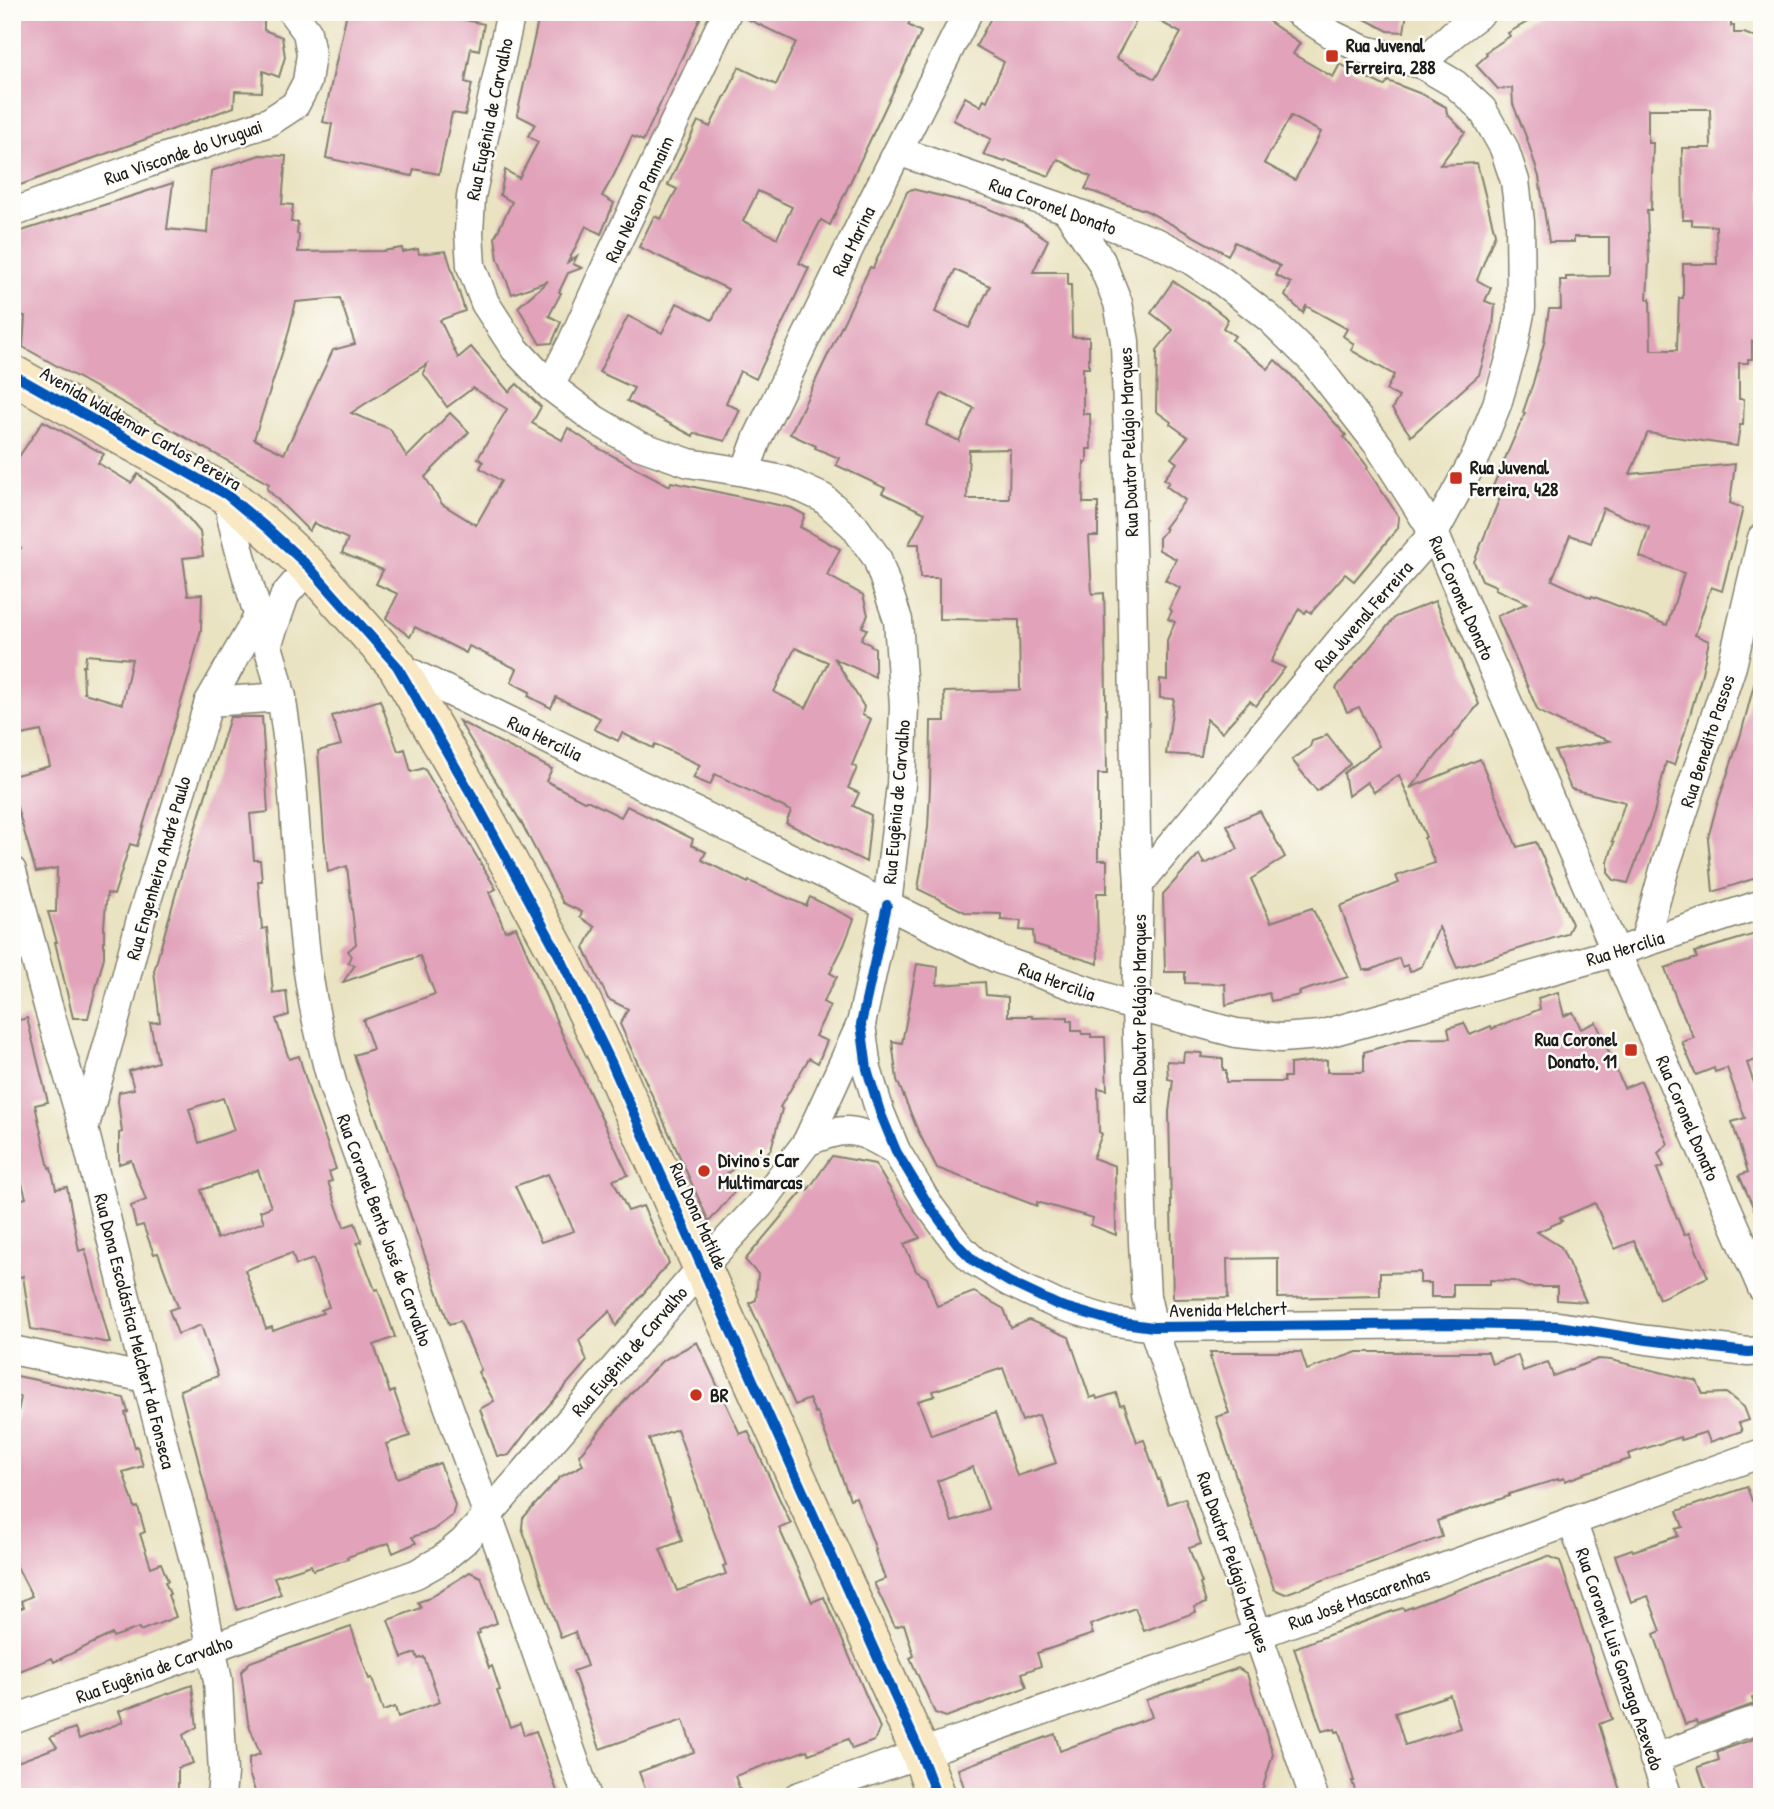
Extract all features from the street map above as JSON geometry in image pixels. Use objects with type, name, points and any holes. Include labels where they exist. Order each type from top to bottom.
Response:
[{"type":"street","name":"Rua Visconde do Uruguai","points":[[12,213],[269,122],[295,105],[306,82],[311,54],[307,32],[292,12]]},
{"type":"street","name":"Rua Eugênia de Carvalho","points":[[12,1720],[416,1574],[441,1560],[463,1542],[702,1267],[759,1206],[807,1142],[861,1024],[887,905],[901,785],[904,706],[898,620],[888,586],[877,558],[854,526],[823,498],[786,481],[689,463],[638,446],[594,419],[550,386],[515,349],[485,303],[471,266],[469,233],[471,197],[511,12]]},
{"type":"street","name":"Rua Nelson Pannaim","points":[[550,386],[727,12]]},
{"type":"street","name":"Rua Marina","points":[[744,472],[758,437],[968,12]]},
{"type":"street","name":"Rua Juvenal Ferreira","points":[[1139,884],[1344,636],[1434,533],[1477,454],[1497,404],[1513,349],[1521,308],[1521,234],[1515,181],[1504,148],[1482,110],[1455,83],[1420,64],[1362,49],[1298,12]]},
{"type":"street","points":[[1420,64],[1482,12]]},
{"type":"street","name":"Rua Coronel Donato","points":[[898,151],[1158,243],[1191,260],[1269,318],[1314,362],[1380,446],[1434,533],[1762,1288]]},
{"type":"street","name":"Rua Doutor Pelágio Marques","points":[[1066,209],[1101,261],[1118,303],[1125,341],[1139,884],[1136,1007],[1146,1296],[1153,1327],[1314,1797]]},
{"type":"street","name":"Avenida Waldemar Carlos Pereira","points":[[12,374],[227,495],[309,568],[397,666]]},
{"type":"street","name":"Rua Coronel Bento José de Carvalho","points":[[227,495],[233,526],[282,697],[291,766],[306,957],[319,1037],[346,1122],[587,1797]]},
{"type":"street","name":"Rua Benedito Passos","points":[[1644,943],[1665,867],[1732,666],[1762,538]]},
{"type":"street","points":[[263,630],[285,595],[309,568]]},
{"type":"street","name":"Rua Engenheiro André Paulo","points":[[84,1129],[141,919],[209,702],[263,630]]},
{"type":"street","name":"Rua Hercilia","points":[[397,666],[998,959],[1084,991],[1236,1033],[1281,1038],[1320,1035],[1616,952],[1762,904]]},
{"type":"street","name":"Rua Dona Matilde","points":[[397,666],[477,804],[560,957],[612,1064],[920,1752],[937,1797]]},
{"type":"street","points":[[209,702],[282,697]]},
{"type":"street","name":"Rua Dona Escolástica Melchert da Fonseca","points":[[12,872],[84,1129],[195,1561],[219,1693],[223,1773],[220,1797]]},
{"type":"street","name":"Avenida Melchert","points":[[861,1024],[867,1069],[880,1112],[895,1151],[928,1203],[959,1246],[974,1261],[1009,1282],[1058,1305],[1116,1322],[1153,1327],[1428,1324],[1558,1326],[1660,1342],[1748,1352],[1762,1351]]},
{"type":"street","name":"Avenida Melchert","points":[[807,1142],[824,1134],[844,1130],[869,1135],[895,1151]]},
{"type":"street","points":[[12,1350],[146,1378]]},
{"type":"street","name":"Rua José Mascarenhas","points":[[797,1797],[1762,1453]]},
{"type":"street","name":"Rua Coronel Luis Gonzaga Azevedo","points":[[1572,1521],[1668,1797]]},
{"type":"street","points":[[1654,1759],[1762,1719]]},
{"type":"building","points":[[12,12],[264,12],[264,30],[282,37],[285,57],[279,77],[263,71],[262,92],[235,91],[234,107],[12,188]]},
{"type":"building","points":[[347,12],[448,12],[447,16],[484,24],[479,50],[471,48],[465,82],[472,84],[465,115],[452,113],[439,174],[414,169],[412,176],[326,158],[332,124],[323,122]]},
{"type":"building","points":[[540,12],[703,12],[643,141],[632,136],[602,196],[614,203],[601,234],[586,226],[568,262],[577,256],[573,264],[582,268],[568,273],[549,316],[561,322],[552,343],[540,344],[518,307],[548,281],[512,294],[498,259],[495,237],[512,202],[500,195],[505,170],[519,178],[538,142],[528,136],[535,124],[517,115]]},
{"type":"building","points":[[743,12],[914,12],[908,25],[921,32],[830,225],[821,220],[799,263],[809,268],[756,379],[740,371],[726,403],[740,410],[725,441],[694,433],[693,436],[627,401],[634,388],[599,372],[628,316],[662,333],[677,303],[712,320],[728,289],[639,247],[654,216],[661,219],[677,189],[668,185],[698,121],[710,127],[739,67],[776,85],[796,42],[743,17]],"holes":[[[758,191],[792,207],[777,238],[743,221]]]},
{"type":"building","points":[[994,12],[1141,12],[1116,58],[1155,79],[1181,33],[1143,12],[1255,12],[1300,43],[1293,54],[1333,77],[1340,64],[1384,86],[1388,81],[1446,107],[1447,114],[1465,132],[1440,165],[1477,163],[1495,234],[1477,280],[1491,288],[1485,301],[1495,305],[1493,327],[1479,375],[1411,436],[1392,409],[1399,397],[1386,390],[1394,375],[1351,350],[1354,344],[1343,336],[1347,329],[1306,306],[1303,313],[1285,296],[1291,283],[1275,275],[1280,266],[1235,242],[1228,255],[1147,211],[1085,189],[1091,177],[1058,159],[1049,176],[1006,160],[1005,162],[983,155],[991,139],[953,120],[965,97],[981,106],[984,99],[987,101],[1004,62],[976,46]],"holes":[[[1291,116],[1321,132],[1295,180],[1264,163]]]},
{"type":"building","points":[[1351,12],[1407,12],[1404,32],[1388,31]]},
{"type":"building","points":[[1534,12],[1673,12],[1673,20],[1731,19],[1734,33],[1744,33],[1762,40],[1762,341],[1752,341],[1752,359],[1748,359],[1748,363],[1739,363],[1739,399],[1744,399],[1743,425],[1740,425],[1737,446],[1648,433],[1630,474],[1735,464],[1730,503],[1743,508],[1722,591],[1711,587],[1695,635],[1709,641],[1684,735],[1674,765],[1666,762],[1654,813],[1628,883],[1614,880],[1608,873],[1614,842],[1612,841],[1625,802],[1571,789],[1555,751],[1610,741],[1566,725],[1538,711],[1497,616],[1527,603],[1482,580],[1474,562],[1503,490],[1493,486],[1525,413],[1523,412],[1544,343],[1549,309],[1561,309],[1560,280],[1566,280],[1566,277],[1609,276],[1609,237],[1574,237],[1574,242],[1549,242],[1539,177],[1513,104],[1512,88],[1498,89],[1476,65],[1487,55],[1486,52],[1510,36],[1508,33],[1534,18]],"holes":[[[1648,109],[1710,109],[1711,148],[1682,148],[1683,220],[1692,220],[1692,225],[1716,226],[1717,264],[1683,264],[1683,298],[1679,298],[1677,350],[1651,350],[1650,299],[1647,299],[1647,210],[1651,210],[1653,143],[1648,143]],[[1603,508],[1649,527],[1640,557],[1684,573],[1667,625],[1592,596],[1591,598],[1552,580],[1570,535],[1591,543]]]},
{"type":"building","points":[[260,155],[286,156],[282,204],[293,205],[291,222],[298,222],[298,252],[383,251],[402,248],[403,252],[418,249],[419,254],[446,251],[465,311],[440,320],[458,358],[471,347],[509,392],[517,384],[541,407],[532,423],[562,440],[568,428],[596,447],[670,486],[671,482],[792,508],[805,515],[800,527],[840,549],[827,575],[863,595],[868,615],[862,627],[867,629],[861,639],[875,648],[875,677],[835,659],[864,707],[862,715],[871,719],[852,765],[857,768],[848,788],[859,793],[853,806],[871,815],[866,862],[786,823],[791,811],[715,774],[710,785],[693,778],[700,765],[655,744],[653,748],[622,733],[618,741],[594,729],[600,718],[556,697],[551,708],[528,696],[530,692],[511,682],[517,669],[469,646],[466,653],[415,627],[410,637],[386,618],[398,594],[376,584],[383,570],[342,553],[348,539],[314,523],[309,531],[267,489],[269,484],[23,347],[25,316],[12,314],[12,234],[173,183],[167,229],[207,233],[211,171]],"holes":[[[340,298],[355,344],[333,350],[284,454],[254,439],[296,302]],[[427,364],[423,373],[447,407],[473,388],[507,409],[478,458],[483,462],[480,468],[501,481],[476,525],[442,504],[425,477],[469,432],[450,413],[407,457],[390,429],[351,413]],[[795,648],[828,662],[806,708],[774,692]]]},
{"type":"building","points":[[912,189],[982,206],[1021,222],[1048,240],[1033,272],[1068,272],[1068,285],[1071,285],[1072,337],[1089,337],[1089,368],[1083,368],[1083,414],[1090,414],[1091,449],[1087,449],[1087,462],[1084,462],[1083,503],[1098,503],[1098,536],[1089,536],[1092,594],[1104,593],[1105,629],[1107,774],[1098,774],[1098,860],[1107,860],[1107,893],[1097,893],[1098,964],[1034,944],[1033,931],[1020,930],[1021,921],[1001,920],[1001,914],[967,913],[918,889],[928,828],[931,721],[945,721],[944,692],[1020,690],[1019,620],[939,619],[939,578],[920,578],[919,544],[909,544],[925,513],[882,493],[885,488],[836,465],[839,458],[790,434],[870,267],[873,268],[907,192]],"holes":[[[955,270],[990,286],[969,328],[935,312]],[[942,393],[974,408],[959,441],[926,425]],[[1010,449],[1009,499],[967,499],[969,450]]]},
{"type":"building","points":[[1173,281],[1228,319],[1223,328],[1235,336],[1232,340],[1268,369],[1275,360],[1291,375],[1346,435],[1344,437],[1368,467],[1399,517],[1398,528],[1354,581],[1345,574],[1311,613],[1307,610],[1305,613],[1299,608],[1271,662],[1285,668],[1256,706],[1250,701],[1222,732],[1207,719],[1201,756],[1166,754],[1174,699],[1160,698],[1160,679],[1167,680],[1167,640],[1175,622],[1168,619],[1172,611],[1169,609],[1180,588],[1165,580],[1176,559],[1159,550],[1159,538],[1185,500],[1166,486],[1169,482],[1164,479],[1177,463],[1171,458],[1188,437],[1156,411],[1157,350],[1173,330],[1151,313]]},
{"type":"building","points":[[43,421],[104,454],[98,463],[131,483],[138,474],[174,501],[200,532],[203,556],[183,558],[188,595],[202,594],[201,630],[137,846],[130,844],[114,895],[107,893],[104,957],[88,1018],[73,1018],[48,912],[56,912],[57,868],[36,872],[12,790],[12,776],[50,766],[41,731],[12,737],[12,554],[21,548],[12,542],[12,467]],"holes":[[[86,655],[132,659],[122,704],[84,693],[83,666]]]},
{"type":"building","points":[[1435,601],[1479,704],[1410,788],[1480,759],[1517,847],[1536,842],[1572,924],[1567,934],[1457,968],[1439,927],[1422,966],[1410,972],[1407,965],[1402,967],[1399,958],[1371,970],[1363,970],[1340,906],[1399,883],[1396,876],[1435,863],[1399,775],[1374,792],[1367,782],[1348,796],[1344,773],[1379,746],[1359,707],[1347,712],[1336,688],[1395,617]]},
{"type":"building","points":[[1756,677],[1762,677],[1761,856],[1758,855],[1756,878],[1713,892],[1708,838]]},
{"type":"building","points":[[380,700],[398,751],[405,749],[411,772],[424,768],[496,889],[489,892],[505,931],[516,927],[628,1175],[613,1180],[628,1211],[643,1206],[669,1263],[616,1326],[610,1311],[579,1340],[587,1361],[509,1455],[505,1456],[497,1456],[480,1409],[494,1401],[478,1372],[481,1370],[460,1321],[449,1324],[354,1055],[373,1049],[363,1020],[435,994],[420,956],[343,982],[355,965],[348,963],[351,955],[348,951],[356,944],[347,866],[328,872],[318,751],[341,745],[332,716]],"holes":[[[548,1174],[574,1231],[541,1242],[515,1186]]]},
{"type":"building","points":[[230,717],[262,717],[268,812],[250,814],[254,860],[260,860],[262,881],[258,881],[262,929],[267,928],[273,993],[286,991],[289,1015],[276,1019],[289,1059],[299,1056],[336,1169],[329,1172],[332,1181],[328,1182],[344,1227],[355,1223],[362,1242],[357,1243],[375,1290],[378,1289],[395,1337],[374,1345],[390,1393],[394,1391],[410,1436],[386,1444],[397,1478],[440,1463],[455,1505],[452,1516],[433,1530],[412,1537],[416,1543],[393,1553],[389,1543],[313,1570],[311,1565],[274,1577],[281,1594],[237,1610],[180,1390],[218,1376],[201,1325],[178,1334],[169,1310],[178,1307],[158,1253],[154,1254],[143,1225],[136,1227],[131,1206],[146,1200],[131,1160],[119,1164],[119,1133],[122,1132],[119,1092],[134,1089],[129,1071],[158,1062],[150,1023],[160,1022],[154,971]],"holes":[[[223,1098],[234,1130],[199,1143],[189,1109]],[[258,1170],[271,1207],[260,1211],[264,1222],[217,1239],[201,1190]],[[292,1253],[296,1265],[313,1259],[329,1307],[321,1310],[323,1313],[273,1331],[272,1327],[266,1329],[245,1270]]]},
{"type":"building","points":[[459,721],[552,769],[546,781],[584,801],[621,817],[627,806],[693,839],[691,845],[706,852],[702,860],[748,883],[749,881],[806,906],[810,897],[854,919],[830,973],[837,977],[823,1002],[830,1006],[815,1036],[827,1041],[818,1063],[809,1058],[780,1107],[782,1109],[771,1149],[762,1159],[757,1153],[726,1174],[736,1190],[709,1222],[620,1024],[628,1009],[608,999],[584,948],[595,927],[580,917],[582,912],[563,903],[521,822]]},
{"type":"building","points":[[1327,734],[1350,764],[1317,791],[1292,760],[1310,747],[1312,741]]},
{"type":"building","points":[[1260,811],[1285,857],[1251,879],[1271,922],[1312,908],[1348,977],[1299,992],[1300,995],[1271,1001],[1269,993],[1226,1005],[1225,984],[1185,983],[1185,972],[1165,972],[1163,894],[1199,854],[1204,864],[1238,849],[1227,825]]},
{"type":"building","points":[[1762,932],[1762,1058],[1747,1063],[1762,1106],[1762,1227],[1739,1175],[1748,1172],[1732,1122],[1745,1118],[1727,1068],[1715,1072],[1714,1068],[1696,1075],[1682,1042],[1694,1038],[1665,968],[1697,958],[1695,952]]},
{"type":"building","points":[[917,964],[938,967],[937,985],[985,982],[986,995],[1008,997],[1008,1016],[1068,1017],[1068,1021],[1072,1021],[1072,1031],[1091,1034],[1091,1037],[1105,1037],[1107,1090],[1098,1088],[1099,1132],[1102,1134],[1093,1158],[1115,1166],[1116,1235],[1091,1225],[1093,1218],[1037,1202],[1037,1206],[937,1168],[897,1080],[892,1041],[902,1043]]},
{"type":"building","points":[[1558,992],[1564,1016],[1573,1012],[1581,1029],[1596,1022],[1624,1088],[1641,1081],[1668,1144],[1658,1153],[1664,1166],[1657,1169],[1684,1235],[1689,1233],[1708,1277],[1659,1299],[1634,1241],[1615,1249],[1595,1203],[1560,1218],[1562,1221],[1537,1232],[1561,1247],[1586,1302],[1557,1300],[1557,1287],[1528,1287],[1514,1281],[1490,1280],[1490,1284],[1453,1284],[1453,1297],[1431,1297],[1431,1283],[1420,1283],[1420,1272],[1380,1273],[1380,1296],[1278,1298],[1278,1258],[1227,1259],[1228,1298],[1173,1299],[1169,1112],[1173,1080],[1168,1079],[1167,1061],[1183,1062],[1184,1052],[1202,1053],[1201,1057],[1223,1059],[1226,1082],[1284,1082],[1284,1077],[1290,1077],[1290,1064],[1327,1060],[1327,1072],[1361,1072],[1364,1071],[1364,1052],[1409,1039],[1450,1038],[1448,1028],[1464,1023],[1470,1035],[1491,1026],[1492,1029],[1540,1009],[1538,998]]},
{"type":"building","points":[[27,1018],[48,1102],[35,1105],[49,1168],[56,1189],[67,1187],[79,1251],[85,1249],[110,1343],[31,1329],[23,1276],[12,1279],[12,1202],[26,1198],[17,1165],[12,1166],[12,1022]]},
{"type":"building","points":[[832,1156],[875,1164],[920,1238],[904,1244],[916,1271],[927,1278],[937,1306],[974,1292],[1004,1309],[1011,1328],[1029,1320],[1069,1337],[1090,1398],[1096,1396],[1097,1399],[1116,1393],[1120,1405],[1124,1404],[1137,1442],[1144,1440],[1168,1504],[1185,1498],[1201,1544],[1189,1548],[1206,1603],[1194,1607],[1196,1612],[1144,1631],[1135,1608],[1090,1625],[1093,1634],[1037,1653],[1041,1666],[1022,1673],[1027,1687],[946,1717],[935,1713],[910,1658],[914,1656],[904,1624],[895,1627],[874,1583],[885,1579],[856,1497],[850,1499],[817,1412],[815,1413],[809,1399],[795,1405],[749,1303],[756,1300],[758,1274],[745,1260],[807,1186],[808,1190]],"holes":[[[1003,1368],[1022,1421],[1039,1415],[1056,1463],[1017,1476],[995,1413],[931,1435],[918,1401],[935,1396],[933,1391]],[[973,1467],[988,1509],[952,1522],[937,1481]]]},
{"type":"building","points":[[697,1342],[740,1434],[748,1431],[791,1524],[779,1528],[812,1602],[824,1597],[880,1728],[874,1741],[852,1749],[848,1739],[809,1754],[807,1750],[735,1776],[740,1790],[721,1797],[648,1797],[639,1772],[694,1752],[683,1720],[600,1749],[573,1671],[587,1666],[575,1632],[561,1638],[522,1528],[523,1518],[560,1477],[583,1465],[579,1455],[662,1361]],"holes":[[[677,1429],[726,1565],[723,1566],[726,1574],[677,1591],[660,1549],[682,1541],[649,1439]]]},
{"type":"building","points":[[1210,1352],[1301,1352],[1307,1370],[1357,1352],[1488,1352],[1492,1364],[1518,1355],[1523,1371],[1548,1362],[1553,1376],[1598,1359],[1611,1360],[1697,1381],[1703,1394],[1726,1393],[1744,1407],[1749,1420],[1739,1423],[1742,1431],[1710,1442],[1706,1432],[1681,1440],[1680,1437],[1628,1454],[1630,1459],[1565,1481],[1564,1478],[1558,1479],[1509,1494],[1437,1521],[1442,1537],[1285,1594],[1274,1589],[1216,1417],[1229,1413]]},
{"type":"building","points":[[12,1375],[124,1398],[128,1412],[125,1413],[143,1466],[123,1472],[135,1508],[138,1507],[145,1532],[140,1534],[151,1567],[161,1563],[176,1617],[140,1631],[139,1628],[113,1637],[112,1634],[54,1662],[52,1658],[12,1674],[12,1612],[24,1607],[21,1601],[32,1596],[12,1557],[12,1441],[21,1397],[12,1395]]},
{"type":"building","points":[[1747,1487],[1752,1501],[1762,1497],[1762,1693],[1752,1697],[1754,1704],[1697,1724],[1696,1721],[1685,1724],[1654,1634],[1661,1631],[1648,1596],[1631,1602],[1615,1555],[1678,1536],[1676,1529],[1683,1527],[1677,1511]]},
{"type":"building","points":[[1548,1556],[1560,1561],[1612,1719],[1599,1724],[1622,1797],[1357,1797],[1339,1731],[1322,1731],[1294,1648]],"holes":[[[1450,1695],[1460,1728],[1405,1745],[1395,1713]]]},
{"type":"building","points":[[470,1572],[481,1577],[497,1623],[479,1630],[480,1633],[477,1634],[489,1668],[492,1666],[500,1690],[497,1691],[510,1727],[520,1723],[524,1735],[536,1731],[559,1797],[257,1797],[249,1773],[249,1758],[260,1754],[248,1722],[241,1672],[250,1662],[351,1627],[383,1711],[395,1707],[398,1717],[440,1702],[424,1657],[418,1659],[416,1653],[402,1658],[388,1620],[421,1608],[418,1602]]},
{"type":"building","points":[[1238,1668],[1247,1674],[1273,1754],[1260,1797],[967,1797],[958,1769],[1055,1734],[1060,1751],[1152,1717],[1146,1700]]},
{"type":"building","points":[[192,1685],[197,1727],[183,1735],[193,1763],[178,1768],[178,1797],[12,1797],[12,1764],[57,1747],[50,1737],[75,1728],[79,1739],[123,1722],[119,1711]]},
{"type":"building","points":[[1762,1736],[1762,1797],[1708,1797],[1698,1767],[1719,1760],[1717,1752]]},
{"type":"cycle path","points":[[12,374],[227,495],[309,567],[397,666],[477,804],[560,957],[612,1064],[920,1752],[937,1797]]},
{"type":"cycle path","points":[[887,905],[861,1024],[867,1069],[880,1112],[896,1151],[928,1204],[959,1246],[974,1261],[1009,1282],[1058,1305],[1116,1322],[1153,1327],[1453,1324],[1558,1326],[1647,1340],[1748,1352],[1762,1351]]},
{"type":"place","name":"Rua Juvenal Ferreira, 288","points":[[1332,56]]},
{"type":"place","name":"Rua Juvenal Ferreira, 428","points":[[1456,478]]},
{"type":"place","name":"Rua Coronel Donato, 11","points":[[1631,1050]]},
{"type":"place","name":"Divino's Car Multimarcas","points":[[704,1171]]},
{"type":"place","name":"BR","points":[[696,1395]]}]
